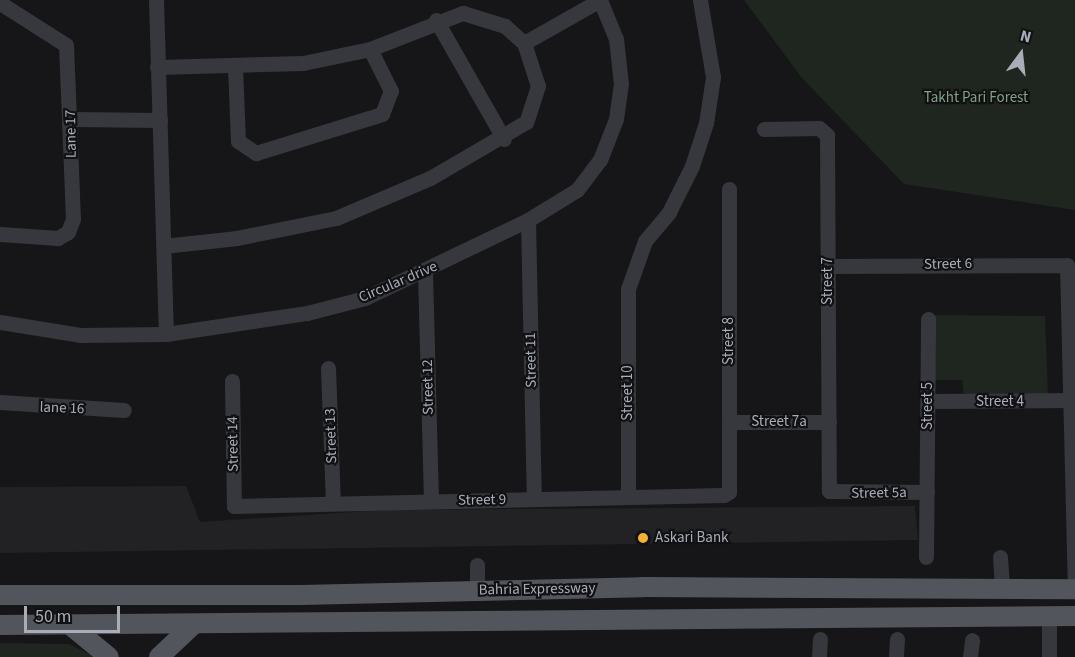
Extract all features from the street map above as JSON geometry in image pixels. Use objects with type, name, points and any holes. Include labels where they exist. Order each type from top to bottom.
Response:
[{"type":"main road","name":"Bahria Expressway","points":[[0,595],[477,591],[642,587],[1075,589]]},
{"type":"main road","points":[[641,620],[642,587]]},
{"type":"main road","points":[[0,625],[1075,616]]},
{"type":"main road","points":[[70,625],[109,657]]},
{"type":"main road","points":[[159,657],[193,625]]},
{"type":"street","points":[[156,0],[166,334]]},
{"type":"street","points":[[524,43],[600,0]]},
{"type":"street","name":"Circular drive","points":[[0,322],[80,335],[166,334],[307,313],[365,298],[425,272],[528,220],[578,190],[600,159],[616,119],[621,84],[616,39],[600,0]]},
{"type":"street","name":"Street 10","points":[[628,497],[628,289],[645,241],[669,212],[692,166],[706,123],[713,77],[700,0]]},
{"type":"street","name":"Lane 17","points":[[0,3],[64,40],[72,119],[72,219],[68,232],[50,239],[0,234]]},
{"type":"street","points":[[157,67],[235,67],[303,63],[370,49],[436,20],[463,13],[486,18],[524,43],[536,73],[535,103],[526,122],[504,139],[430,178],[336,218],[237,238],[163,246]]},
{"type":"street","points":[[436,20],[504,139]]},
{"type":"street","points":[[235,67],[238,141],[256,153],[382,114],[391,92],[370,49]]},
{"type":"street","points":[[72,119],[160,120]]},
{"type":"street","name":"Street 7","points":[[764,129],[825,130],[831,493]]},
{"type":"street","name":"Street 8","points":[[729,189],[729,492]]},
{"type":"street","name":"Street 11","points":[[528,220],[534,499]]},
{"type":"street","name":"Street 6","points":[[828,266],[1067,265],[1071,400]]},
{"type":"street","name":"Street 12","points":[[425,272],[430,501]]},
{"type":"street","name":"Street 5","points":[[926,557],[928,319]]},
{"type":"street","name":"Street 13","points":[[328,368],[333,504]]},
{"type":"street","name":"Street 14","points":[[232,381],[234,506]]},
{"type":"street","points":[[1071,400],[1075,584]]},
{"type":"street","name":"Street 4","points":[[928,401],[1071,400]]},
{"type":"street","name":"lane 16","points":[[0,402],[124,410]]},
{"type":"street","name":"Street 7a","points":[[729,422],[829,422]]},
{"type":"street","name":"Street 9","points":[[234,506],[628,497],[729,492]]},
{"type":"street","name":"Street 5a","points":[[831,493],[927,492]]},
{"type":"street","points":[[1000,556],[1002,588]]},
{"type":"street","points":[[477,565],[477,591]]},
{"type":"street","points":[[1049,616],[1049,657]]},
{"type":"street","points":[[819,657],[820,639]]},
{"type":"street","points":[[896,657],[897,639]]},
{"type":"street","points":[[970,657],[972,640]]},
{"type":"shaded area","points":[[186,486],[200,522],[385,510],[915,506],[918,540],[0,553],[0,487]]},
{"type":"green space","name":"Takht Pari Forest","points":[[744,0],[1075,0],[1075,210],[904,184],[802,78]]},
{"type":"green space","points":[[930,315],[1045,316],[1048,397],[964,397],[962,380],[934,380]]},
{"type":"green space","points":[[0,643],[69,644],[96,657],[0,657]]},
{"type":"place","name":"Askari Bank","points":[[643,538]]}]
